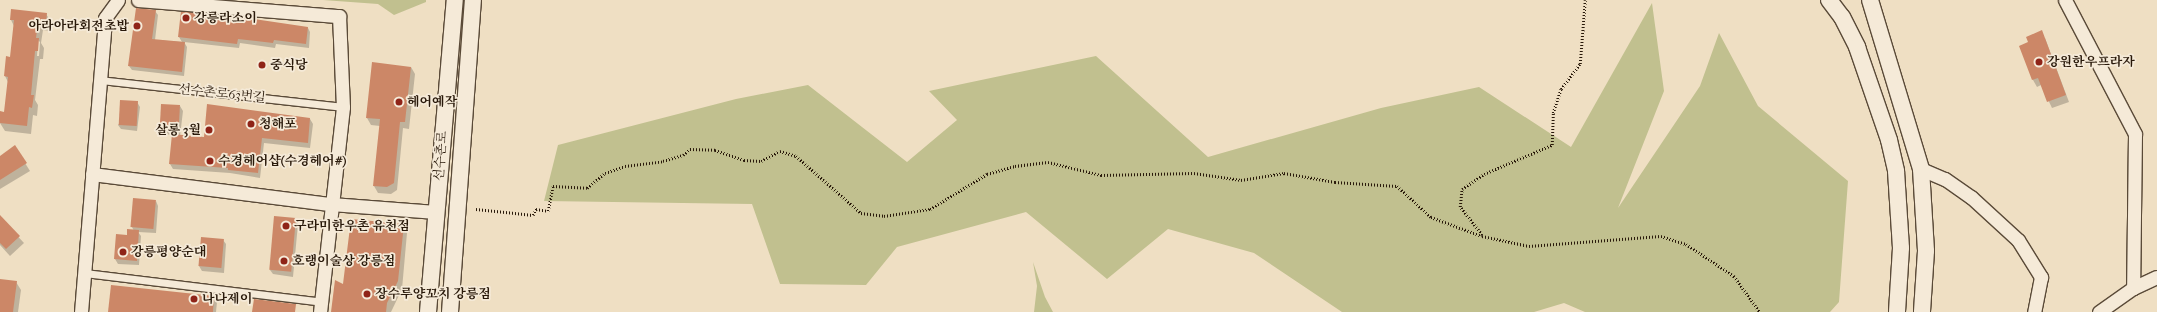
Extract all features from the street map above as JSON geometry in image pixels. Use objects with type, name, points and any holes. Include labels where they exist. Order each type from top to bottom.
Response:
[{"type":"street","points":[[81,312],[105,18],[118,0]]},
{"type":"street","points":[[138,0],[339,16],[343,107],[331,204],[321,307]]},
{"type":"street","points":[[449,0],[450,40]]},
{"type":"street","name":"선수촌로","points":[[428,312],[450,40],[455,0]]},
{"type":"street","name":"선수촌로","points":[[450,312],[473,0]]},
{"type":"street","points":[[471,21],[478,0]]},
{"type":"street","points":[[1829,0],[1842,17],[1857,47],[1889,140],[1896,171],[1901,248],[1897,312]]},
{"type":"street","points":[[1870,0],[1921,168],[1926,251],[1922,312]]},
{"type":"street","points":[[2065,0],[2135,134],[2133,288]]},
{"type":"street","points":[[1921,168],[1945,179],[1971,197],[2018,240],[2041,276],[2034,312]]},
{"type":"street","points":[[92,174],[331,204],[436,212]]},
{"type":"street","points":[[2099,312],[2133,288],[2157,277]]},
{"type":"lane","name":"선수촌로63번길","points":[[100,80],[343,107]]},
{"type":"lane","points":[[84,273],[321,307]]},
{"type":"path","points":[[1482,236],[1460,208],[1462,189],[1484,174],[1552,145],[1553,113],[1561,89],[1580,64],[1585,0]]},
{"type":"path","points":[[476,209],[533,215],[536,209],[548,211],[553,186],[587,188],[605,173],[624,166],[664,161],[683,155],[690,149],[715,150],[744,160],[761,161],[780,151],[796,156],[861,213],[884,216],[930,209],[987,174],[1015,166],[1048,162],[1101,175],[1194,173],[1241,180],[1284,173],[1335,182],[1397,186],[1431,217],[1482,236],[1528,246],[1661,236],[1686,244],[1734,276],[1760,312]]},
{"type":"shaded area","points":[[323,0],[426,0],[426,2],[394,15],[378,4]]},
{"type":"shaded area","points":[[1652,3],[1664,91],[1618,208],[1700,86],[1719,33],[1758,106],[1848,181],[1839,302],[1830,312],[1585,312],[1564,303],[1534,312],[1342,312],[1254,253],[1168,229],[1107,279],[1026,212],[897,247],[866,285],[780,284],[752,204],[544,201],[558,145],[736,99],[808,85],[907,162],[957,120],[929,91],[1096,56],[1208,157],[1381,108],[1479,87],[1571,147]]},
{"type":"shaded area","points":[[1033,262],[1045,297],[1053,312],[1034,312],[1037,286]]},
{"type":"building","points":[[136,8],[156,10],[152,39],[185,42],[182,72],[128,66]]},
{"type":"building","points":[[11,9],[47,13],[46,23],[38,22],[36,38],[39,38],[38,51],[35,51],[31,95],[34,95],[32,108],[29,107],[27,126],[0,123],[0,111],[4,112],[8,77],[4,76],[6,56],[10,57],[14,20],[10,20]]},
{"type":"building","points":[[181,11],[240,17],[308,27],[306,44],[274,40],[273,43],[238,39],[237,44],[178,37]]},
{"type":"building","name":"강원한우프라자","points":[[2042,30],[2066,95],[2047,102],[2038,78],[2032,80],[2019,46],[2028,42],[2026,37]]},
{"type":"building","points":[[372,62],[411,67],[405,122],[400,122],[394,183],[387,187],[373,186],[380,119],[366,118]]},
{"type":"building","points":[[120,100],[138,101],[137,126],[119,125]]},
{"type":"building","points":[[161,104],[180,105],[179,131],[160,130]]},
{"type":"building","points":[[207,104],[310,118],[308,143],[262,138],[258,173],[228,170],[228,168],[169,164],[172,134],[204,137]]},
{"type":"building","points":[[15,145],[27,163],[0,180],[0,156]]},
{"type":"building","points":[[133,198],[156,200],[153,229],[130,227]]},
{"type":"building","points":[[0,215],[20,236],[6,249],[0,243]]},
{"type":"building","points":[[274,216],[296,218],[291,272],[269,270]]},
{"type":"building","points":[[351,219],[404,224],[398,281],[387,303],[386,312],[331,312],[335,280],[343,284]]},
{"type":"building","points":[[127,229],[139,230],[137,261],[114,259],[116,234],[127,235]]},
{"type":"building","points":[[201,237],[224,239],[221,268],[198,266]]},
{"type":"building","points":[[0,279],[17,281],[13,312],[0,312]]},
{"type":"building","points":[[111,285],[214,296],[213,312],[108,312]]},
{"type":"building","points":[[254,299],[296,304],[295,312],[252,312]]},
{"type":"place","name":"강릉라소이","points":[[186,18]]},
{"type":"place","name":"아라아라회전초밥","points":[[137,26]]},
{"type":"place","name":"강원한우프라자","points":[[2039,62]]},
{"type":"place","name":"중식당","points":[[262,65]]},
{"type":"place","name":"헤어예작","points":[[399,102]]},
{"type":"place","name":"청해포","points":[[251,124]]},
{"type":"place","name":"살롱 3월","points":[[209,130]]},
{"type":"place","name":"수경헤어샵(수경헤어#)","points":[[210,161]]},
{"type":"place","name":"구라미한우촌 유천점","points":[[286,226]]},
{"type":"place","name":"강릉평양순대","points":[[123,252]]},
{"type":"place","name":"호랭이술상 강릉점","points":[[284,261]]},
{"type":"place","name":"장수루양꼬치 강릉점","points":[[367,294]]},
{"type":"place","name":"나나제이","points":[[194,299]]}]
